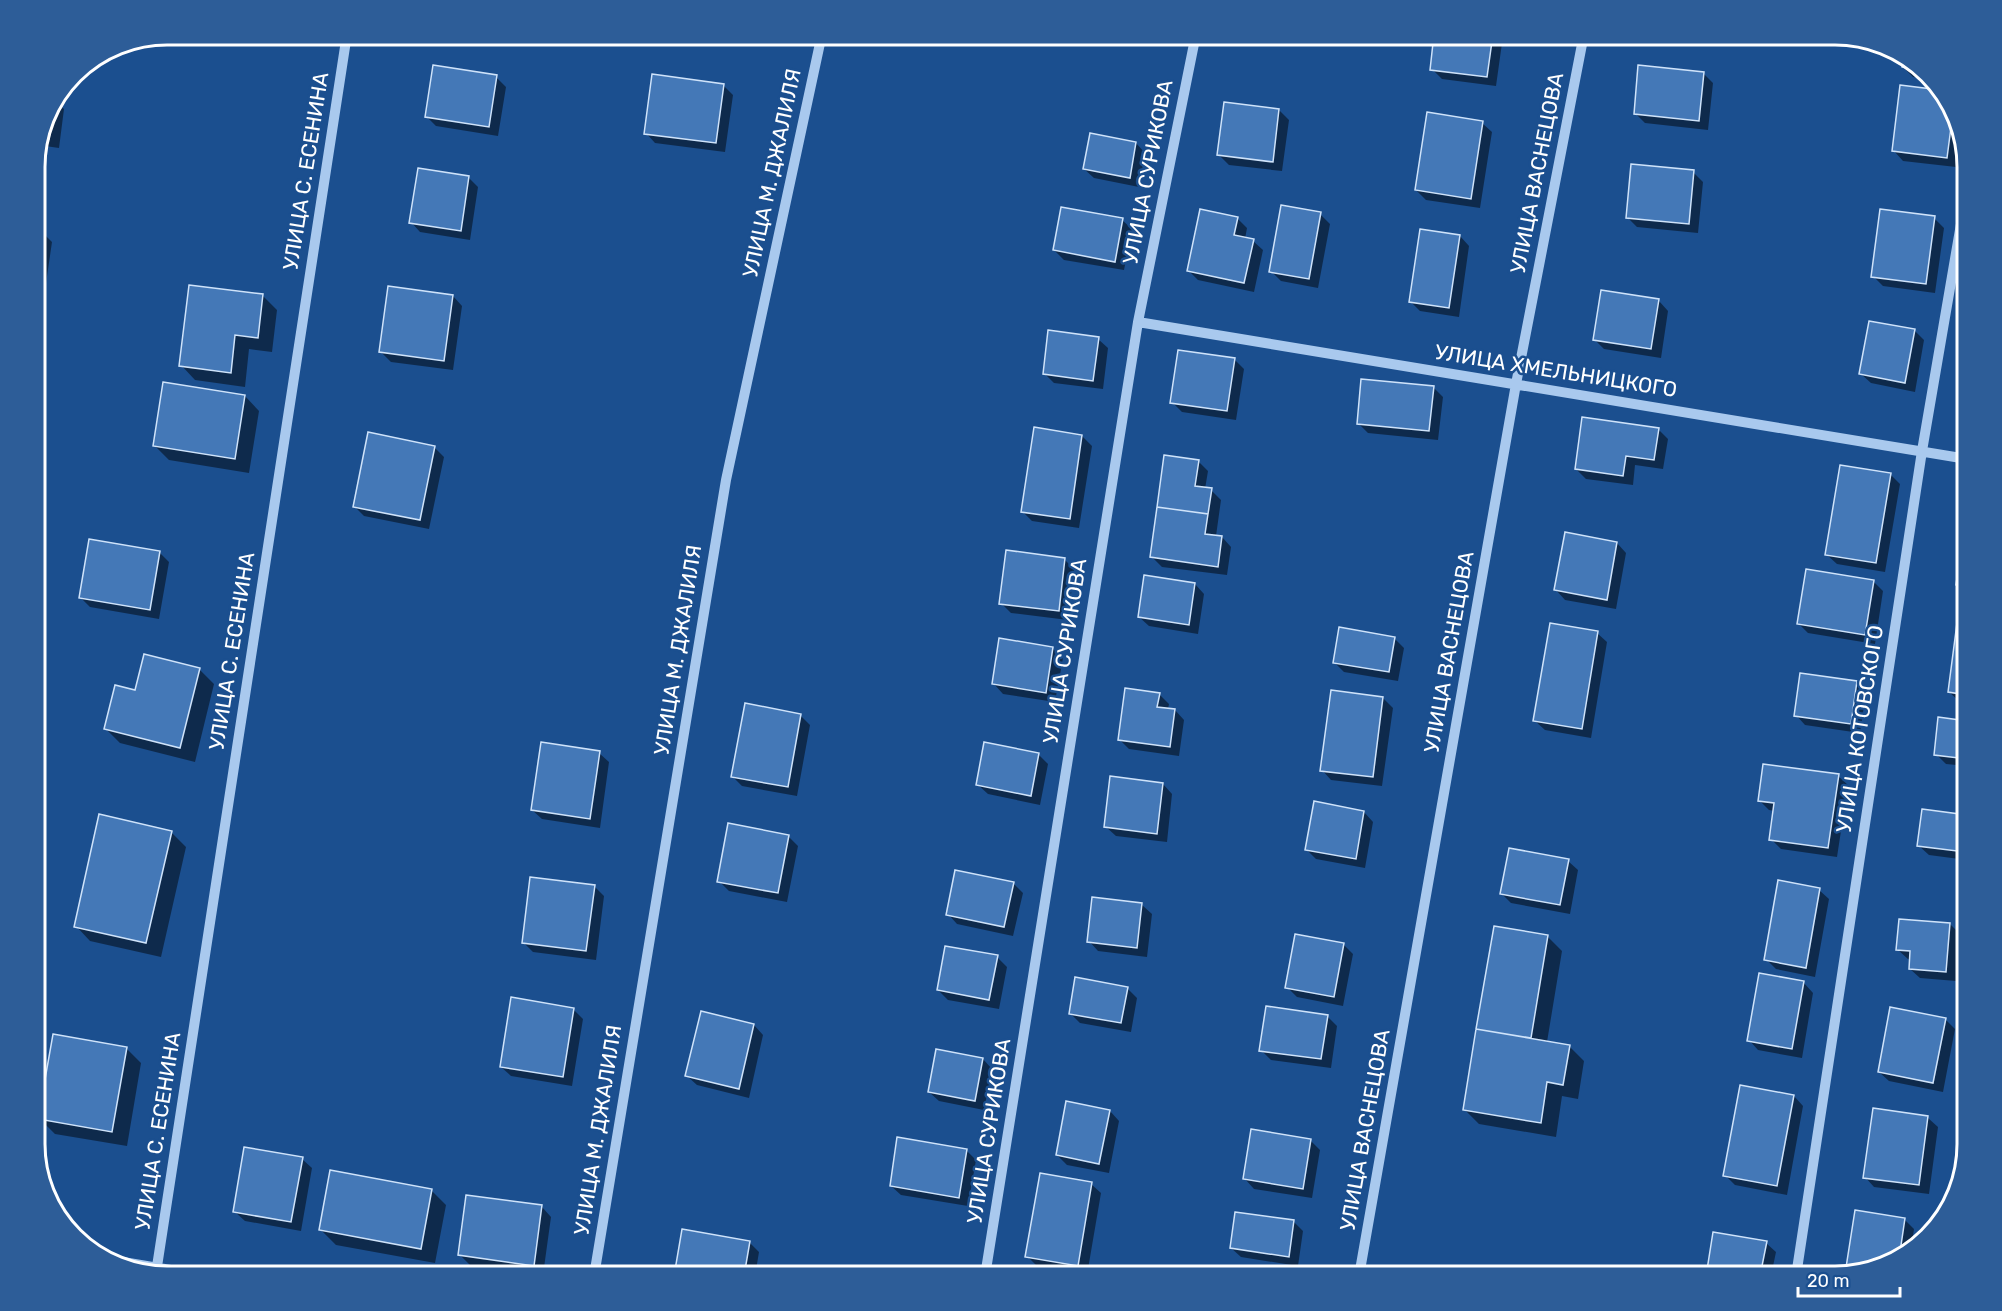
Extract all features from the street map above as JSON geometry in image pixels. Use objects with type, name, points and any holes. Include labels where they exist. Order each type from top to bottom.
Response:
[{"type":"street","name":"УЛИЦА С. ЕСЕНИНА","points":[[158,1265],[345,45]]},
{"type":"street","name":"УЛИЦА М. ДЖАЛИЛЯ","points":[[596,1266],[726,480],[820,45]]},
{"type":"street","name":"УЛИЦА СУРИКОВА","points":[[987,1266],[1138,322],[1194,45]]},
{"type":"street","name":"УЛИЦА ВАСНЕЦОВА","points":[[1361,1266],[1516,384],[1582,45]]},
{"type":"street","name":"УЛИЦА КОТОВСКОГО","points":[[1798,1266],[1922,451],[1957,252]]},
{"type":"street","name":"УЛИЦА ХМЕЛЬНИЦКОГО","points":[[1138,322],[1957,457]]},
{"type":"building","points":[[1433,45],[1491,45],[1487,77],[1430,70]]},
{"type":"building","points":[[433,65],[497,75],[489,127],[425,117]]},
{"type":"building","points":[[1638,65],[1704,72],[1699,121],[1634,114]]},
{"type":"building","points":[[652,74],[724,84],[716,143],[644,134]]},
{"type":"building","points":[[1900,85],[1928,89],[1951,128],[1947,158],[1892,151]]},
{"type":"building","points":[[1224,102],[1279,109],[1273,162],[1217,155]]},
{"type":"building","points":[[1427,112],[1483,121],[1471,199],[1415,190]]},
{"type":"building","points":[[1090,133],[1136,142],[1130,178],[1083,169]]},
{"type":"building","points":[[1631,164],[1694,170],[1689,224],[1626,218]]},
{"type":"building","points":[[418,168],[469,176],[461,231],[409,223]]},
{"type":"building","points":[[1281,205],[1321,212],[1309,279],[1269,272]]},
{"type":"building","points":[[1061,207],[1123,218],[1115,262],[1053,250]]},
{"type":"building","points":[[1200,209],[1238,217],[1234,235],[1254,239],[1244,283],[1187,271]]},
{"type":"building","points":[[1880,209],[1935,216],[1926,284],[1871,277]]},
{"type":"building","points":[[1420,229],[1460,235],[1449,308],[1409,302]]},
{"type":"building","points":[[189,285],[263,294],[258,338],[235,335],[231,373],[179,366]]},
{"type":"building","points":[[388,286],[453,295],[444,361],[379,352]]},
{"type":"building","points":[[1601,290],[1659,299],[1651,349],[1593,340]]},
{"type":"building","points":[[1869,321],[1915,329],[1905,383],[1859,374]]},
{"type":"building","points":[[1048,330],[1099,337],[1093,381],[1043,374]]},
{"type":"building","points":[[1178,350],[1235,358],[1227,411],[1170,403]]},
{"type":"building","points":[[1361,379],[1434,386],[1429,431],[1357,424]]},
{"type":"building","points":[[163,382],[245,395],[235,459],[153,446]]},
{"type":"building","points":[[1582,417],[1659,428],[1654,460],[1626,456],[1623,476],[1575,469]]},
{"type":"building","points":[[1034,427],[1082,435],[1070,519],[1021,512]]},
{"type":"building","points":[[368,432],[435,446],[420,520],[353,507]]},
{"type":"building","points":[[1164,455],[1199,460],[1195,486],[1212,488],[1208,514],[1157,507]]},
{"type":"building","points":[[1840,465],[1891,473],[1876,563],[1825,555]]},
{"type":"building","points":[[1157,507],[1208,514],[1205,534],[1222,536],[1218,567],[1150,557]]},
{"type":"building","points":[[1565,532],[1617,542],[1607,600],[1554,590]]},
{"type":"building","points":[[89,539],[160,551],[150,610],[79,598]]},
{"type":"building","points":[[1006,550],[1065,558],[1059,611],[999,604]]},
{"type":"building","points":[[1806,569],[1874,580],[1865,635],[1797,624]]},
{"type":"building","points":[[1144,575],[1195,583],[1189,625],[1138,617]]},
{"type":"building","points":[[1550,623],[1598,631],[1582,729],[1533,721]]},
{"type":"building","points":[[1957,623],[1957,693],[1948,692]]},
{"type":"building","points":[[1339,627],[1395,637],[1389,672],[1333,663]]},
{"type":"building","points":[[999,638],[1053,647],[1046,693],[992,684]]},
{"type":"building","points":[[144,654],[200,668],[180,748],[104,729],[115,685],[135,690]]},
{"type":"building","points":[[1800,673],[1857,681],[1851,724],[1794,716]]},
{"type":"building","points":[[1125,688],[1160,693],[1157,707],[1175,709],[1170,747],[1118,740]]},
{"type":"building","points":[[1331,690],[1383,697],[1373,777],[1320,771]]},
{"type":"building","points":[[745,703],[801,714],[788,787],[731,777]]},
{"type":"building","points":[[1938,717],[1957,720],[1957,758],[1934,755]]},
{"type":"building","points":[[541,742],[600,751],[590,819],[531,810]]},
{"type":"building","points":[[984,742],[1039,753],[1031,796],[976,785]]},
{"type":"building","points":[[1763,764],[1839,774],[1828,848],[1769,840],[1774,803],[1758,801]]},
{"type":"building","points":[[1110,776],[1163,783],[1157,834],[1104,827]]},
{"type":"building","points":[[1314,801],[1364,811],[1356,859],[1305,850]]},
{"type":"building","points":[[1922,809],[1957,814],[1957,851],[1917,846]]},
{"type":"building","points":[[99,814],[172,831],[146,943],[74,927]]},
{"type":"building","points":[[728,823],[789,835],[778,893],[717,882]]},
{"type":"building","points":[[1509,848],[1569,859],[1560,905],[1500,894]]},
{"type":"building","points":[[955,870],[1014,882],[1004,927],[946,915]]},
{"type":"building","points":[[530,877],[595,885],[586,951],[522,943]]},
{"type":"building","points":[[1778,880],[1820,888],[1806,968],[1764,960]]},
{"type":"building","points":[[1092,897],[1142,903],[1137,948],[1087,942]]},
{"type":"building","points":[[1899,919],[1950,923],[1946,972],[1909,969],[1910,951],[1896,950]]},
{"type":"building","points":[[1494,926],[1548,935],[1531,1038],[1476,1029]]},
{"type":"building","points":[[1295,934],[1344,943],[1334,997],[1285,988]]},
{"type":"building","points":[[945,946],[998,955],[989,1000],[937,990]]},
{"type":"building","points":[[1759,973],[1804,981],[1792,1049],[1747,1041]]},
{"type":"building","points":[[1075,977],[1128,987],[1121,1023],[1069,1014]]},
{"type":"building","points":[[511,997],[574,1008],[563,1077],[500,1067]]},
{"type":"building","points":[[1266,1006],[1328,1015],[1321,1059],[1259,1051]]},
{"type":"building","points":[[1890,1007],[1946,1018],[1933,1083],[1878,1072]]},
{"type":"building","points":[[701,1011],[754,1024],[739,1089],[685,1076]]},
{"type":"building","points":[[1476,1029],[1570,1045],[1563,1085],[1547,1082],[1541,1123],[1463,1110]]},
{"type":"building","points":[[53,1034],[127,1047],[112,1132],[45,1120],[45,1079]]},
{"type":"building","points":[[936,1049],[983,1058],[975,1101],[928,1092]]},
{"type":"building","points":[[1740,1085],[1794,1095],[1777,1186],[1723,1176]]},
{"type":"building","points":[[1066,1101],[1110,1110],[1099,1164],[1056,1155]]},
{"type":"building","points":[[1873,1108],[1928,1116],[1919,1185],[1863,1178]]},
{"type":"building","points":[[1251,1129],[1311,1139],[1303,1189],[1243,1179]]},
{"type":"building","points":[[897,1137],[967,1149],[959,1198],[890,1186]]},
{"type":"building","points":[[244,1147],[303,1157],[291,1222],[233,1212]]},
{"type":"building","points":[[330,1170],[432,1189],[421,1249],[319,1230]]},
{"type":"building","points":[[1040,1173],[1092,1182],[1078,1266],[1025,1257]]},
{"type":"building","points":[[466,1195],[542,1205],[534,1266],[458,1255]]},
{"type":"building","points":[[1855,1210],[1905,1218],[1901,1247],[1882,1257],[1846,1265]]},
{"type":"building","points":[[1235,1212],[1294,1220],[1289,1257],[1230,1248]]},
{"type":"building","points":[[682,1229],[750,1241],[746,1266],[676,1266]]},
{"type":"building","points":[[1713,1232],[1767,1241],[1762,1266],[1708,1266]]}]
